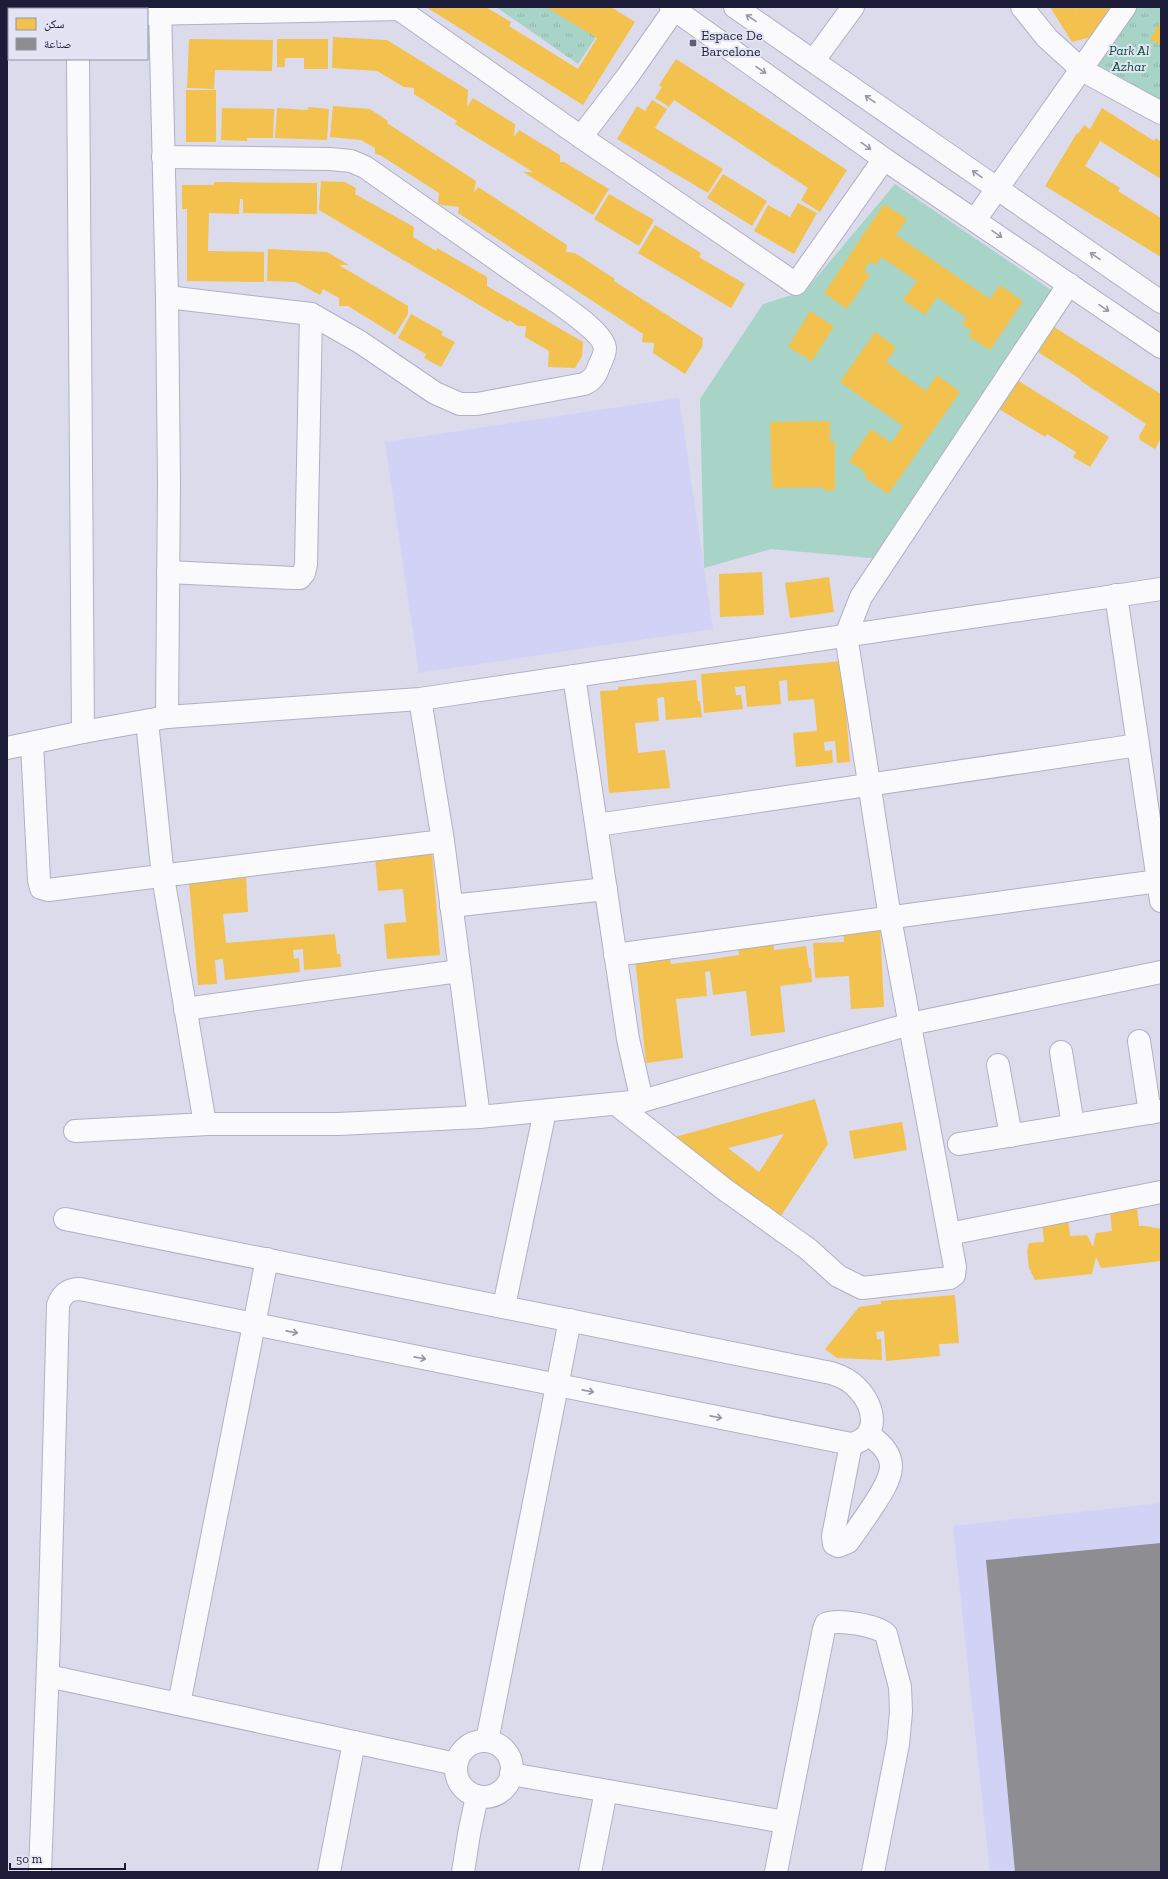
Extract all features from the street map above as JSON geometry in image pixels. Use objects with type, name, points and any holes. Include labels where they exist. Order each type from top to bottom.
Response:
[{"type":"street","points":[[736,7],[1161,302]]},
{"type":"street","points":[[814,60],[853,7]]},
{"type":"street","points":[[1022,7],[1047,38],[1082,70],[1158,110]]},
{"type":"street","points":[[976,220],[1125,7]]},
{"type":"street","points":[[208,1124],[204,1118],[163,877],[157,719],[168,572],[167,297],[163,157],[156,12],[399,8],[581,137],[796,284],[884,160]]},
{"type":"street","points":[[581,137],[627,77],[674,8],[884,160],[976,220],[1161,348]]},
{"type":"street","points":[[78,60],[83,732]]},
{"type":"street","points":[[163,157],[330,159],[351,161],[365,167],[556,301],[600,338],[604,343],[604,354],[592,380],[584,384],[477,404],[460,404],[435,393],[360,342],[311,314],[167,297]]},
{"type":"street","points":[[616,1104],[724,1189],[808,1249],[838,1276],[862,1288],[950,1278],[954,1275],[955,1267],[890,918],[871,785],[846,635],[861,597],[1069,284]]},
{"type":"street","points":[[168,572],[293,578],[300,578],[304,573],[306,564],[311,314]]},
{"type":"street","points":[[7,748],[32,744],[83,732],[157,719],[420,699],[1161,589]]},
{"type":"street","points":[[615,955],[890,918],[1160,891],[1116,595]]},
{"type":"street","points":[[574,676],[628,1039],[642,1101]]},
{"type":"street","points":[[420,699],[443,841],[479,1117]]},
{"type":"street","points":[[32,744],[39,880],[41,888],[48,890],[163,877],[443,841]]},
{"type":"street","points":[[597,825],[1138,745]]},
{"type":"street","points":[[451,906],[606,889]]},
{"type":"street","points":[[185,1009],[459,971]]},
{"type":"street","points":[[75,1131],[208,1124],[339,1124],[479,1117],[642,1101],[910,1024],[1161,972]]},
{"type":"street","points":[[958,1144],[1155,1112],[1139,1041]]},
{"type":"street","points":[[1061,1052],[1073,1125]]},
{"type":"street","points":[[998,1065],[1011,1136]]},
{"type":"street","points":[[504,1306],[545,1111]]},
{"type":"street","points":[[949,1234],[1161,1192]]},
{"type":"street","points":[[40,1872],[48,1676],[58,1305],[60,1299],[69,1291],[80,1289],[556,1385],[860,1439],[872,1426],[869,1406],[858,1388],[841,1376],[504,1306],[66,1220]]},
{"type":"street","points":[[179,1704],[267,1259]]},
{"type":"street","points":[[487,1741],[570,1320]]},
{"type":"street","points":[[776,1872],[824,1629],[826,1624],[838,1621],[882,1631],[888,1638],[900,1688],[901,1712],[898,1744],[873,1872]]},
{"type":"street","points":[[48,1676],[456,1764]]},
{"type":"street","points":[[480,1741],[487,1741],[504,1750],[510,1761],[511,1774],[508,1782],[495,1795],[486,1797],[471,1794],[460,1784],[457,1778],[456,1764],[458,1758],[467,1746],[480,1741]]},
{"type":"street","points":[[329,1872],[354,1742]]},
{"type":"street","points":[[511,1774],[785,1822]]},
{"type":"street","points":[[590,1872],[606,1790]]},
{"type":"street","points":[[463,1872],[468,1834],[477,1796]]},
{"type":"shaded area","points":[[679,398],[713,629],[419,673],[385,442]]},
{"type":"shaded area","points":[[1161,1503],[1161,1872],[990,1872],[953,1526]]},
{"type":"green space","points":[[496,7],[557,7],[598,34],[578,64]]},
{"type":"green space","name":"Park Al Azhar","points":[[1125,7],[1161,7],[1161,108],[1082,70]]},
{"type":"green space","points":[[895,184],[1060,296],[881,559],[771,549],[704,568],[700,399],[763,304],[805,291]]},
{"type":"building: سكن","points":[[426,7],[486,7],[511,22],[509,26],[578,69],[597,38],[546,7],[611,7],[635,22],[583,105]]},
{"type":"building: سكن","points":[[1050,7],[1075,7],[1076,9],[1077,7],[1110,7],[1091,37],[1072,42]]},
{"type":"building: سكن","points":[[1161,20],[1161,46],[1150,39]]},
{"type":"building: سكن","points":[[333,37],[387,40],[468,90],[467,107],[473,98],[515,124],[514,137],[519,130],[560,155],[560,162],[564,162],[609,189],[593,215],[523,172],[533,172],[455,124],[457,121],[414,94],[414,88],[404,87],[377,71],[332,68]]},
{"type":"building: سكن","points":[[189,39],[273,40],[272,71],[215,70],[214,89],[187,88]]},
{"type":"building: سكن","points":[[277,39],[328,39],[328,69],[304,69],[304,58],[285,58],[285,67],[277,67]]},
{"type":"building: سكن","points":[[676,59],[847,170],[820,212],[801,200],[808,188],[674,100],[669,107],[655,98],[662,87],[659,85]]},
{"type":"building: سكن","points":[[186,90],[216,90],[216,142],[186,142]]},
{"type":"building: سكن","points":[[652,100],[667,109],[655,128],[723,169],[708,193],[617,139],[637,106],[645,111]]},
{"type":"building: سكن","points":[[333,106],[370,109],[388,121],[387,123],[476,181],[474,193],[478,187],[567,245],[566,252],[575,253],[615,279],[614,281],[703,338],[702,347],[685,374],[653,353],[654,343],[642,342],[643,334],[458,213],[459,207],[442,205],[438,203],[439,193],[380,155],[375,154],[375,148],[361,140],[330,137]]},
{"type":"building: سكن","points":[[308,107],[329,109],[327,140],[275,138],[277,108],[308,110]]},
{"type":"building: سكن","points":[[222,108],[274,109],[273,138],[247,138],[247,141],[221,140]]},
{"type":"building: سكن","points":[[1102,108],[1154,141],[1156,138],[1161,142],[1161,179],[1100,141],[1085,166],[1120,188],[1118,191],[1161,218],[1161,257],[1045,186],[1077,133],[1078,134],[1084,125],[1090,129]]},
{"type":"building: سكن","points":[[723,174],[767,201],[752,226],[707,198]]},
{"type":"building: سكن","points":[[321,181],[345,182],[356,188],[355,194],[414,227],[413,237],[436,251],[437,248],[487,277],[487,286],[583,342],[582,356],[575,368],[548,367],[549,351],[525,337],[526,326],[518,326],[509,320],[508,322],[319,210]]},
{"type":"building: سكن","points":[[214,182],[317,183],[317,214],[243,213],[243,199],[240,199],[239,214],[209,213],[208,251],[264,252],[264,282],[187,281],[187,209],[182,209],[182,185],[214,185]]},
{"type":"building: سكن","points":[[609,194],[654,220],[639,246],[594,219]]},
{"type":"building: سكن","points":[[798,203],[817,213],[794,254],[754,231],[768,205],[790,217]]},
{"type":"building: سكن","points":[[884,204],[907,219],[896,235],[990,299],[1000,285],[1023,301],[990,350],[968,336],[972,331],[962,324],[966,317],[937,297],[925,315],[903,300],[917,281],[881,257],[876,265],[870,261],[864,271],[870,275],[847,309],[824,293]]},
{"type":"building: سكن","points":[[655,225],[701,253],[699,257],[745,284],[731,308],[638,253]]},
{"type":"building: سكن","points":[[268,249],[327,252],[349,265],[339,265],[408,306],[408,314],[395,335],[348,306],[339,306],[339,298],[323,289],[320,295],[296,282],[267,281]]},
{"type":"building: سكن","points":[[810,311],[834,326],[812,361],[788,347]]},
{"type":"building: سكن","points":[[411,314],[443,332],[441,335],[455,342],[441,367],[424,358],[426,354],[398,338]]},
{"type":"building: سكن","points":[[1054,327],[1161,394],[1161,441],[1160,440],[1155,449],[1140,440],[1139,436],[1146,424],[1038,352]]},
{"type":"building: سكن","points":[[875,332],[896,347],[886,362],[926,391],[937,375],[960,392],[888,494],[864,477],[866,473],[849,461],[871,429],[891,443],[903,426],[840,382]]},
{"type":"building: سكن","points":[[1017,380],[1109,437],[1090,467],[1073,457],[1076,452],[1047,434],[1045,437],[999,409]]},
{"type":"building: سكن","points":[[830,421],[830,442],[835,441],[835,490],[824,491],[824,487],[772,488],[770,422]]},
{"type":"building: سكن","points":[[762,572],[764,615],[720,617],[719,574]]},
{"type":"building: سكن","points":[[829,577],[834,612],[790,618],[785,583]]},
{"type":"building: سكن","points":[[842,661],[850,762],[837,763],[835,741],[824,742],[825,751],[832,750],[833,763],[796,767],[793,733],[817,731],[814,699],[788,701],[787,680],[779,681],[781,704],[747,707],[745,686],[735,687],[736,695],[741,695],[743,709],[704,713],[701,674]]},
{"type":"building: سكن","points":[[696,680],[698,701],[700,701],[702,717],[666,720],[664,697],[657,698],[659,721],[635,723],[638,753],[665,750],[670,788],[609,793],[600,691],[618,690],[618,687]]},
{"type":"building: سكن","points":[[432,851],[440,955],[387,959],[384,924],[406,922],[403,889],[378,891],[375,856]]},
{"type":"building: سكن","points":[[246,876],[248,912],[223,914],[226,943],[335,934],[337,954],[340,954],[341,967],[304,970],[303,949],[293,950],[294,959],[299,958],[300,972],[225,980],[223,959],[215,960],[217,984],[198,985],[189,882]]},
{"type":"building: سكن","points":[[880,926],[884,1007],[851,1009],[849,976],[815,978],[813,943],[844,942],[843,928]]},
{"type":"building: سكن","points":[[773,940],[774,950],[806,946],[809,968],[811,968],[812,982],[780,986],[785,1032],[751,1036],[746,991],[713,995],[710,971],[705,972],[707,996],[676,999],[683,1058],[646,1063],[635,958],[669,954],[671,964],[706,960],[739,955],[738,944]]},
{"type":"building: سكن","points":[[815,1099],[828,1144],[779,1219],[671,1138]],"holes":[[[784,1134],[759,1172],[728,1148]]]},
{"type":"building: سكن","points":[[902,1122],[907,1150],[854,1159],[849,1131]]},
{"type":"building: سكن","points":[[1137,1208],[1139,1226],[1161,1229],[1161,1261],[1101,1268],[1096,1257],[1092,1274],[1035,1280],[1029,1268],[1027,1251],[1029,1243],[1044,1242],[1042,1222],[1068,1219],[1070,1236],[1087,1235],[1093,1247],[1096,1233],[1112,1231],[1110,1211]]},
{"type":"building: سكن","points":[[955,1295],[959,1343],[939,1344],[940,1356],[886,1361],[884,1331],[876,1332],[877,1339],[881,1339],[882,1360],[837,1358],[825,1349],[859,1307],[881,1304],[881,1301]]},
{"type":"building: صناعة","points":[[1161,1543],[1161,1872],[1015,1872],[986,1560]]},
{"type":"place","name":"Espace De Barcelone","points":[[693,43]]}]
